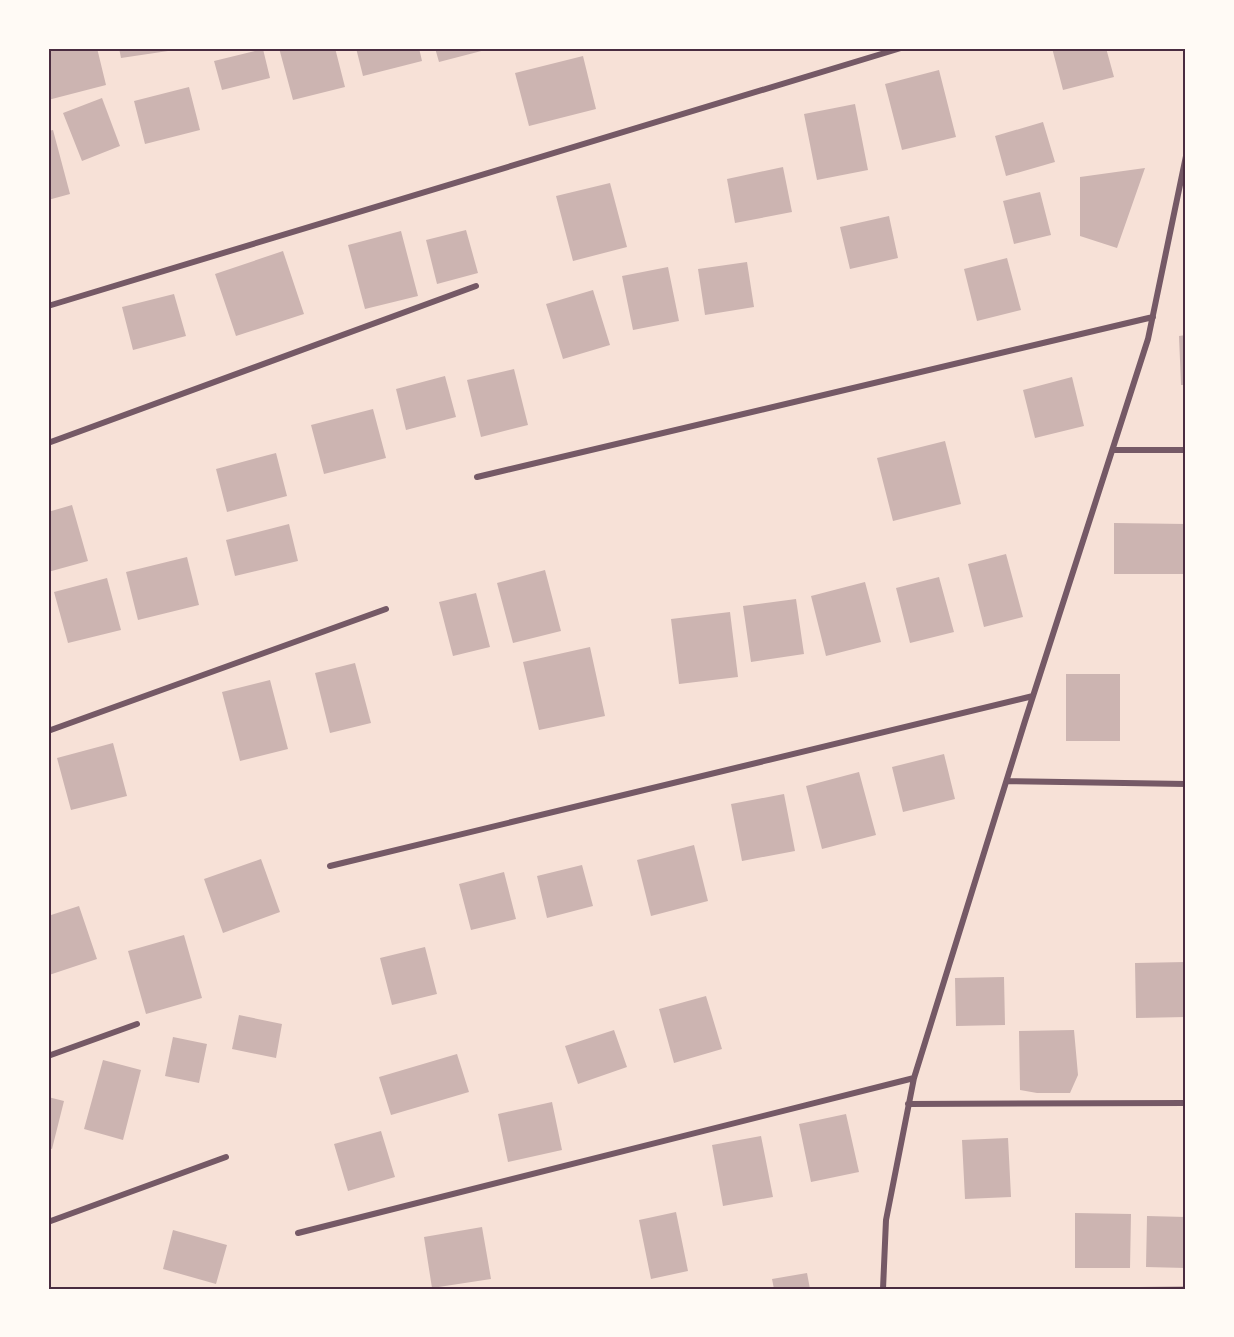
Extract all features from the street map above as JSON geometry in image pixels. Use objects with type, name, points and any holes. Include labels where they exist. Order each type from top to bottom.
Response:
[{"type":"street","points":[[48,306],[901,48]]},
{"type":"street","points":[[883,1289],[886,1220],[914,1078],[1033,696],[1148,339],[1183,182],[1186,156]]},
{"type":"street","points":[[48,442],[476,286]]},
{"type":"street","points":[[477,477],[1153,317]]},
{"type":"street","points":[[1113,450],[1186,450]]},
{"type":"street","points":[[48,732],[386,609]]},
{"type":"street","points":[[330,866],[1033,696]]},
{"type":"street","points":[[1007,781],[1186,784]]},
{"type":"street","points":[[48,1056],[137,1024]]},
{"type":"street","points":[[298,1233],[914,1078]]},
{"type":"street","points":[[908,1104],[1186,1103]]},
{"type":"street","points":[[48,1222],[226,1157]]},
{"type":"building","points":[[48,48],[97,48],[106,85],[48,100]]},
{"type":"building","points":[[119,48],[168,48],[168,51],[121,58]]},
{"type":"building","points":[[279,48],[335,48],[345,87],[293,100]]},
{"type":"building","points":[[356,48],[419,48],[422,61],[363,76]]},
{"type":"building","points":[[435,48],[489,48],[489,49],[439,62]]},
{"type":"building","points":[[1052,48],[1106,48],[1114,77],[1063,90]]},
{"type":"building","points":[[263,49],[270,78],[222,90],[214,61]]},
{"type":"building","points":[[583,56],[596,109],[529,126],[515,73]]},
{"type":"building","points":[[939,70],[956,137],[902,150],[885,84]]},
{"type":"building","points":[[189,87],[200,130],[145,144],[134,101]]},
{"type":"building","points":[[102,98],[120,146],[82,161],[63,113]]},
{"type":"building","points":[[855,104],[868,170],[817,180],[804,114]]},
{"type":"building","points":[[1043,122],[1055,162],[1006,176],[995,136]]},
{"type":"building","points":[[53,130],[70,194],[48,200],[48,131]]},
{"type":"building","points":[[783,167],[792,212],[735,223],[727,179]]},
{"type":"building","points":[[1145,168],[1117,248],[1080,236],[1080,177]]},
{"type":"building","points":[[610,183],[627,247],[573,261],[556,196]]},
{"type":"building","points":[[1040,192],[1051,235],[1014,244],[1003,201]]},
{"type":"building","points":[[889,216],[898,258],[850,269],[840,227]]},
{"type":"building","points":[[466,230],[478,273],[437,284],[426,240]]},
{"type":"building","points":[[401,231],[418,296],[365,309],[348,245]]},
{"type":"building","points":[[283,251],[304,314],[236,336],[215,274]]},
{"type":"building","points":[[1007,258],[1021,310],[977,321],[964,269]]},
{"type":"building","points":[[747,262],[754,307],[705,315],[698,269]]},
{"type":"building","points":[[668,267],[679,321],[633,330],[622,276]]},
{"type":"building","points":[[593,290],[610,345],[563,359],[546,304]]},
{"type":"building","points":[[174,294],[186,336],[133,350],[122,307]]},
{"type":"building","points":[[1186,335],[1186,385],[1181,385],[1179,336]]},
{"type":"building","points":[[514,369],[528,425],[481,437],[467,380]]},
{"type":"building","points":[[445,376],[456,417],[406,430],[396,389]]},
{"type":"building","points":[[1072,377],[1084,426],[1035,438],[1023,390]]},
{"type":"building","points":[[373,409],[386,458],[324,474],[311,425]]},
{"type":"building","points":[[945,441],[961,504],[893,521],[877,458]]},
{"type":"building","points":[[276,453],[287,496],[227,512],[216,469]]},
{"type":"building","points":[[72,505],[88,561],[48,572],[48,512]]},
{"type":"building","points":[[1114,523],[1186,524],[1186,574],[1114,574]]},
{"type":"building","points":[[289,524],[298,561],[235,576],[226,540]]},
{"type":"building","points":[[1006,554],[1023,617],[984,627],[968,564]]},
{"type":"building","points":[[187,557],[199,605],[138,620],[126,572]]},
{"type":"building","points":[[545,570],[561,631],[513,643],[497,583]]},
{"type":"building","points":[[939,577],[954,632],[910,643],[896,588]]},
{"type":"building","points":[[107,578],[121,630],[68,643],[54,592]]},
{"type":"building","points":[[865,582],[881,642],[826,656],[811,596]]},
{"type":"building","points":[[476,593],[490,647],[453,656],[439,602]]},
{"type":"building","points":[[796,599],[804,654],[751,662],[743,606]]},
{"type":"building","points":[[730,612],[738,677],[679,684],[671,619]]},
{"type":"building","points":[[590,647],[605,716],[539,730],[523,662]]},
{"type":"building","points":[[355,663],[371,723],[330,733],[315,673]]},
{"type":"building","points":[[1066,674],[1120,674],[1120,741],[1066,741]]},
{"type":"building","points":[[270,680],[288,749],[240,761],[222,692]]},
{"type":"building","points":[[113,743],[127,796],[71,810],[57,758]]},
{"type":"building","points":[[944,754],[955,799],[903,812],[892,767]]},
{"type":"building","points":[[859,772],[876,835],[822,849],[806,786]]},
{"type":"building","points":[[784,794],[795,851],[742,861],[731,804]]},
{"type":"building","points":[[694,845],[708,901],[651,916],[637,860]]},
{"type":"building","points":[[261,859],[280,912],[223,933],[204,879]]},
{"type":"building","points":[[582,865],[593,906],[547,918],[537,876]]},
{"type":"building","points":[[504,872],[516,919],[471,930],[459,884]]},
{"type":"building","points":[[79,906],[97,959],[49,975],[48,916]]},
{"type":"building","points":[[184,935],[202,998],[146,1014],[128,951]]},
{"type":"building","points":[[425,947],[437,994],[392,1005],[380,958]]},
{"type":"building","points":[[1186,962],[1186,1017],[1136,1018],[1135,963]]},
{"type":"building","points":[[1004,977],[1005,1025],[956,1026],[955,978]]},
{"type":"building","points":[[706,996],[722,1049],[674,1063],[659,1009]]},
{"type":"building","points":[[239,1015],[282,1024],[276,1058],[232,1049]]},
{"type":"building","points":[[614,1030],[627,1067],[578,1084],[565,1046]]},
{"type":"building","points":[[1074,1030],[1078,1075],[1070,1093],[1037,1093],[1020,1090],[1019,1031]]},
{"type":"building","points":[[173,1037],[207,1044],[199,1083],[165,1076]]},
{"type":"building","points":[[457,1054],[469,1092],[391,1115],[379,1077]]},
{"type":"building","points":[[103,1060],[141,1070],[123,1140],[84,1129]]},
{"type":"building","points":[[48,1097],[64,1101],[52,1149],[48,1148]]},
{"type":"building","points":[[552,1102],[562,1150],[508,1162],[498,1114]]},
{"type":"building","points":[[846,1114],[859,1172],[811,1182],[799,1124]]},
{"type":"building","points":[[381,1131],[395,1177],[348,1191],[334,1144]]},
{"type":"building","points":[[761,1136],[773,1197],[723,1206],[712,1145]]},
{"type":"building","points":[[1008,1138],[1011,1197],[965,1199],[962,1140]]},
{"type":"building","points":[[676,1212],[688,1271],[651,1279],[639,1220]]},
{"type":"building","points":[[1075,1213],[1131,1214],[1130,1268],[1075,1268]]},
{"type":"building","points":[[1147,1216],[1186,1217],[1186,1268],[1146,1267]]},
{"type":"building","points":[[482,1227],[491,1279],[432,1288],[424,1237]]},
{"type":"building","points":[[173,1230],[227,1245],[216,1284],[163,1269]]},
{"type":"building","points":[[807,1273],[810,1289],[774,1289],[772,1279]]},
{"type":"building","points":[[1185,1286],[1185,1289],[1139,1289],[1139,1287]]}]
